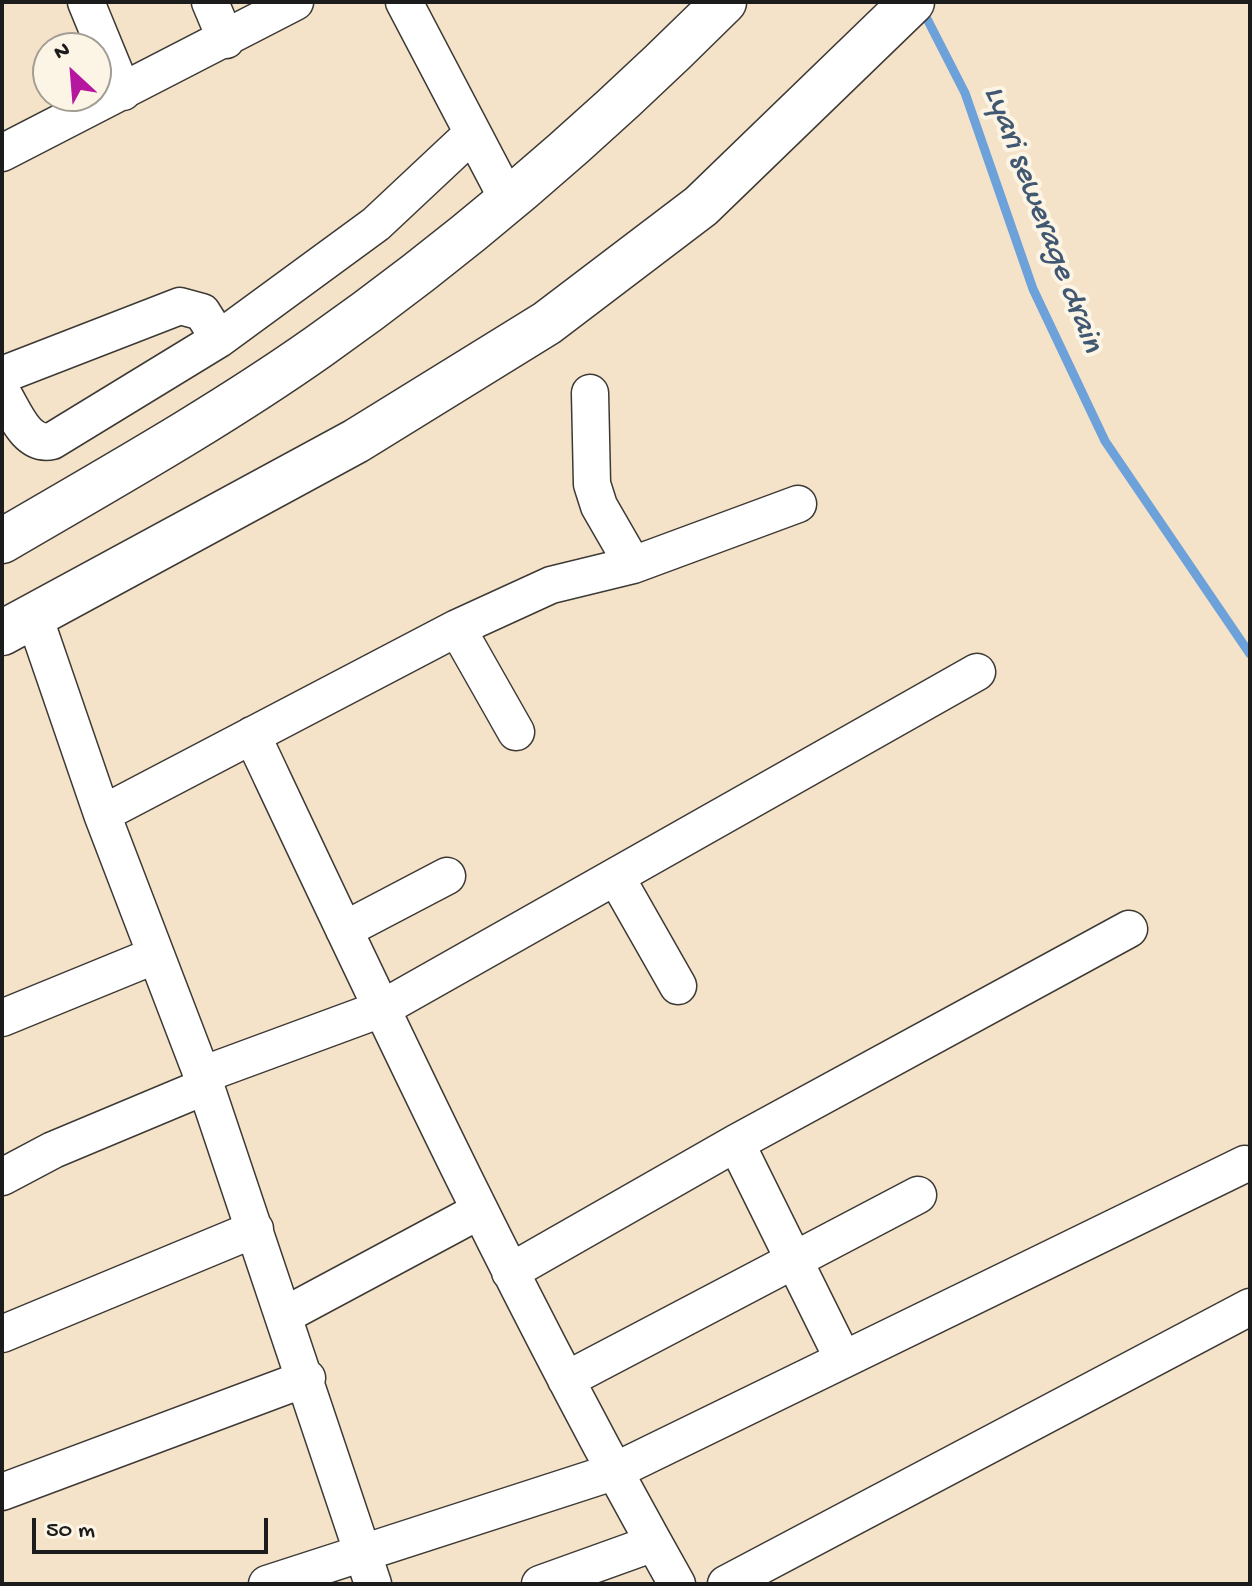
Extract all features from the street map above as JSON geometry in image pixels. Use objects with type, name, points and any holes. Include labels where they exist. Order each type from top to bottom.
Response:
[{"type":"main road","points":[[2,541],[160,448],[316,349],[494,215],[625,102],[724,2]]},
{"type":"main road","points":[[18,624],[356,441],[547,323],[701,206],[912,2]]},
{"type":"street","points":[[86,2],[123,92]]},
{"type":"street","points":[[210,2],[226,40]]},
{"type":"street","points":[[4,145],[123,92],[295,2]]},
{"type":"street","points":[[404,2],[472,134],[494,215]]},
{"type":"street","points":[[2,392],[30,437],[46,442],[219,339],[376,224],[472,134]]},
{"type":"street","points":[[2,375],[180,306],[202,312],[219,339]]},
{"type":"street","points":[[590,393],[592,484],[599,506],[633,565]]},
{"type":"street","points":[[102,814],[457,628],[551,585],[633,565],[798,504]]},
{"type":"street","points":[[18,624],[102,814],[204,1081],[307,1378],[368,1570]]},
{"type":"street","points":[[457,628],[516,732]]},
{"type":"street","points":[[2,1177],[42,1155],[204,1081],[381,1009],[977,672]]},
{"type":"street","points":[[252,735],[479,1211],[613,1472],[677,1584]]},
{"type":"street","points":[[344,930],[447,876]]},
{"type":"street","points":[[616,877],[678,986]]},
{"type":"street","points":[[510,1272],[736,1143],[1129,929]]},
{"type":"street","points":[[2,1018],[156,955]]},
{"type":"street","points":[[736,1143],[843,1359]]},
{"type":"street","points":[[267,1584],[368,1570],[613,1472],[1245,1164]]},
{"type":"street","points":[[566,1380],[918,1195]]},
{"type":"street","points":[[285,1315],[479,1211]]},
{"type":"street","points":[[2,1334],[255,1229]]},
{"type":"street","points":[[726,1584],[1250,1307]]},
{"type":"street","points":[[2,1492],[307,1378]]},
{"type":"street","points":[[540,1584],[654,1543]]},
{"type":"waterway","name":"Lyari sewerage drain","points":[[922,9],[965,93],[1033,289],[1105,441],[1250,654]]}]
